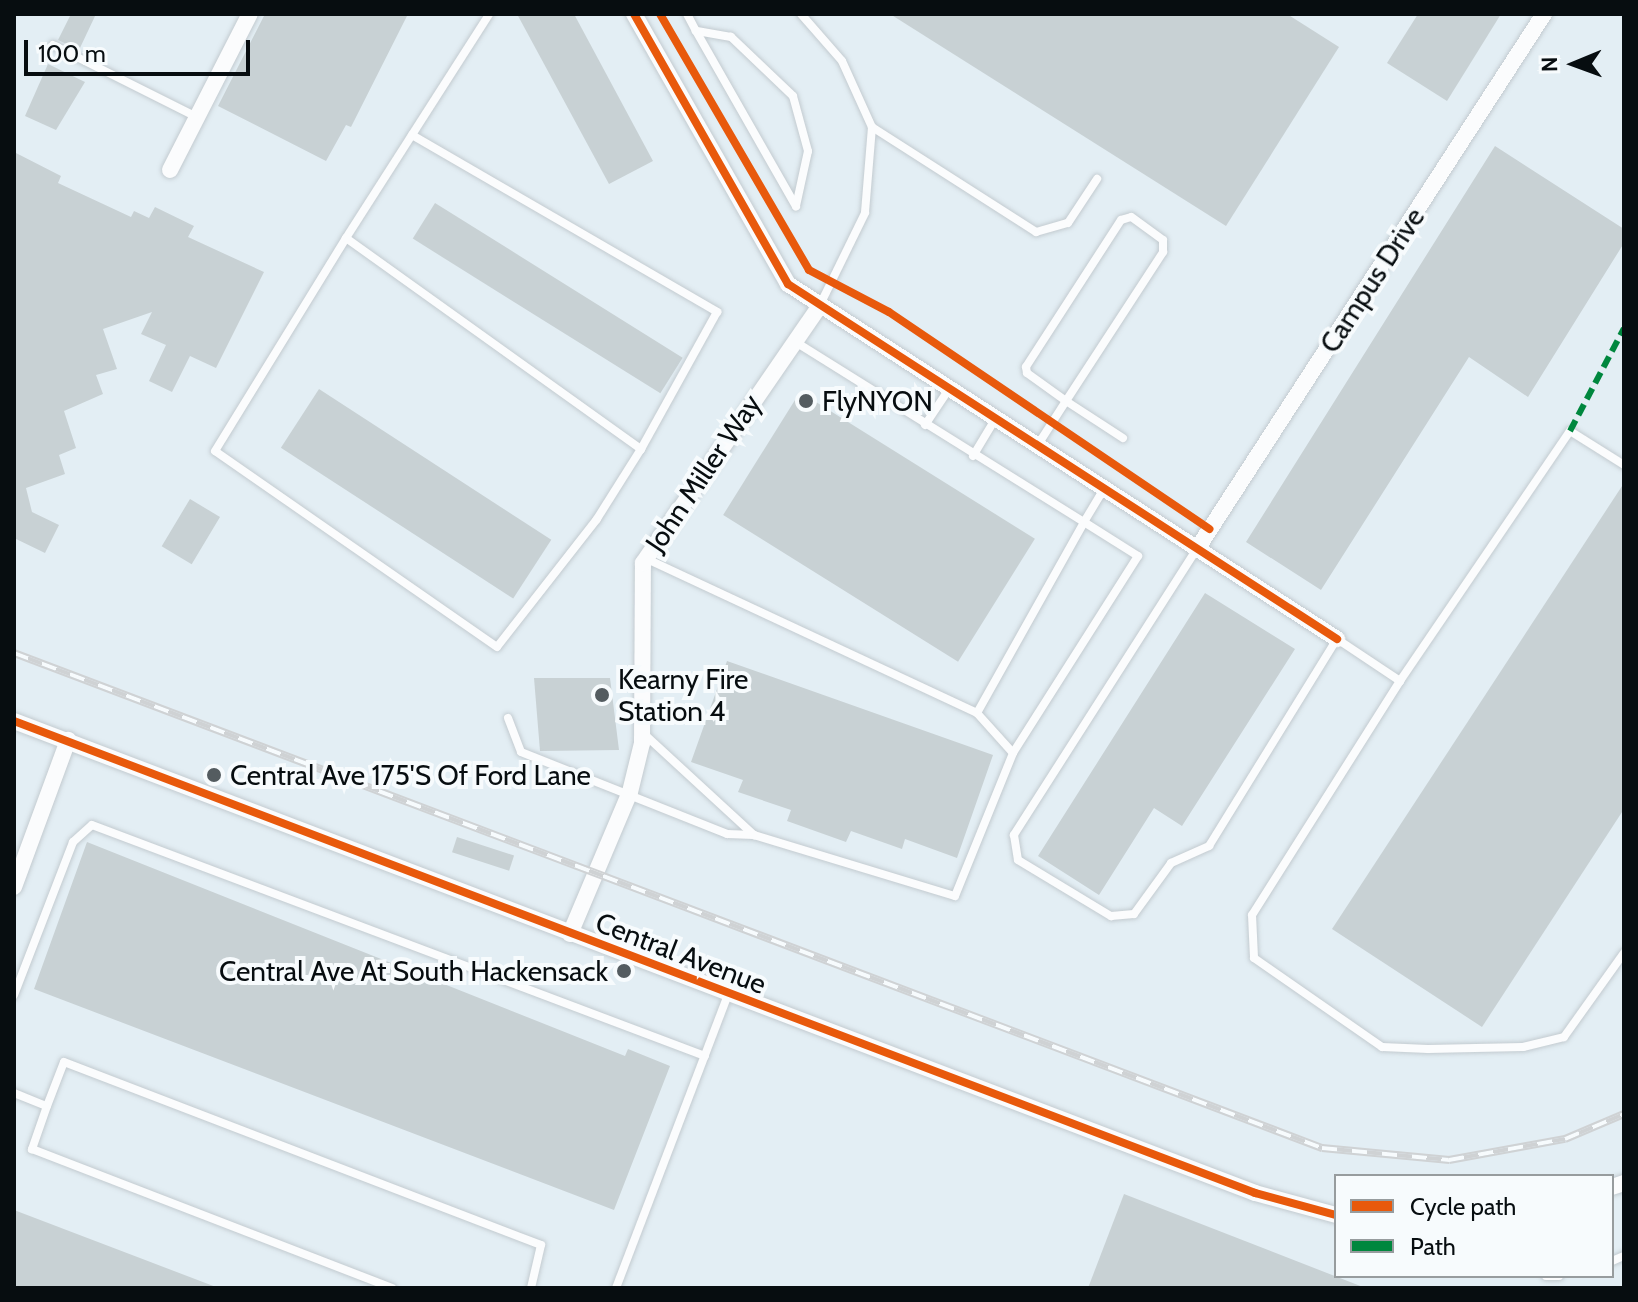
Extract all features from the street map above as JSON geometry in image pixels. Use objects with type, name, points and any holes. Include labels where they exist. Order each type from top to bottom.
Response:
[{"type":"street","points":[[170,170],[250,14]]},
{"type":"street","points":[[634,14],[768,256],[788,284],[997,415],[1337,639]]},
{"type":"street","name":"Campus Drive","points":[[1199,546],[1544,14]]},
{"type":"street","name":"John Miller Way","points":[[570,934],[628,796],[642,733],[646,558],[792,340],[820,305]]},
{"type":"street","name":"Central Avenue","points":[[14,721],[1255,1193],[1334,1214]]},
{"type":"street","points":[[14,887],[68,740]]},
{"type":"lane","points":[[412,135],[717,312],[641,449],[597,519],[497,647],[215,451],[346,238],[489,14]]},
{"type":"lane","points":[[687,14],[696,31],[711,58],[796,206],[808,151],[793,96],[744,46],[696,31]]},
{"type":"lane","points":[[801,14],[842,61],[872,127],[865,213],[820,305]]},
{"type":"lane","points":[[53,45],[197,117]]},
{"type":"lane","points":[[872,127],[1036,232],[1068,223],[1097,179]]},
{"type":"lane","points":[[1039,443],[1066,401],[1163,252],[1163,240],[1131,217],[1121,220],[1026,367],[1066,401],[1123,438]]},
{"type":"lane","points":[[346,238],[641,449]]},
{"type":"lane","points":[[508,718],[521,752],[628,796],[727,834],[754,835],[955,896],[1013,753],[1138,556],[973,456],[792,340]]},
{"type":"lane","points":[[925,425],[951,386]]},
{"type":"lane","points":[[973,456],[997,415]]},
{"type":"lane","points":[[1624,465],[1570,431],[1400,681],[1252,915],[1247,932],[1254,958],[1382,1047],[1523,1047],[1564,1037],[1624,953]]},
{"type":"lane","points":[[977,713],[1105,486]]},
{"type":"lane","points":[[1199,546],[1014,835],[1018,860],[1111,916],[1134,914],[1171,863],[1209,846],[1337,639],[1400,681]]},
{"type":"lane","points":[[646,558],[977,713],[1013,753]]},
{"type":"lane","points":[[642,733],[754,835]]},
{"type":"lane","points":[[14,995],[73,842],[92,825],[705,1056]]},
{"type":"lane","points":[[616,1288],[728,995]]},
{"type":"lane","points":[[392,1288],[32,1149],[64,1062],[541,1245],[527,1287]]},
{"type":"lane","points":[[14,1093],[47,1106]]},
{"type":"building","points":[[71,14],[96,14],[79,50],[58,40]]},
{"type":"building","points":[[265,14],[408,14],[351,127],[346,125],[326,161],[218,106]]},
{"type":"building","points":[[517,14],[574,14],[653,161],[609,184]]},
{"type":"building","points":[[890,14],[1287,14],[1339,47],[1226,226]]},
{"type":"building","points":[[1418,14],[1501,14],[1447,101],[1387,63]]},
{"type":"building","points":[[48,64],[85,82],[56,130],[25,116]]},
{"type":"building","points":[[1495,146],[1624,229],[1624,243],[1528,397],[1469,357],[1321,590],[1246,542]]},
{"type":"building","points":[[14,152],[61,176],[58,183],[131,217],[134,211],[149,218],[155,207],[194,226],[188,237],[264,272],[216,368],[190,356],[172,392],[149,381],[166,345],[141,334],[152,312],[103,329],[117,369],[96,375],[103,394],[64,411],[76,448],[59,455],[65,474],[26,488],[32,512],[59,525],[45,553],[14,538]]},
{"type":"building","points":[[435,203],[683,358],[660,393],[413,239]]},
{"type":"building","points":[[319,389],[551,540],[513,599],[281,448]]},
{"type":"building","points":[[800,392],[1035,539],[958,662],[723,515]]},
{"type":"building","points":[[1624,483],[1624,809],[1482,1027],[1332,929]]},
{"type":"building","points":[[190,499],[220,517],[192,564],[162,546]]},
{"type":"building","points":[[1205,593],[1295,649],[1182,826],[1154,808],[1099,895],[1038,856]]},
{"type":"building","points":[[727,661],[993,755],[957,858],[905,839],[902,849],[851,831],[846,842],[787,821],[791,810],[738,792],[743,780],[691,762]]},
{"type":"building","points":[[534,678],[610,678],[619,750],[540,751]]},
{"type":"building","points":[[457,837],[514,856],[509,871],[452,852]]},
{"type":"building","points":[[87,842],[625,1056],[628,1049],[670,1066],[614,1210],[34,989]]},
{"type":"building","points":[[1124,1194],[1363,1287],[1363,1288],[1088,1288]]},
{"type":"building","points":[[14,1210],[216,1287],[216,1288],[14,1288]]},
{"type":"railway","points":[[14,653],[1322,1148],[1449,1160],[1565,1139],[1624,1114]]},
{"type":"marked path","points":[[1570,431],[1624,328]]},
{"type":"cycle path","points":[[634,14],[788,284],[1337,639]]},
{"type":"cycle path","points":[[660,14],[809,270],[889,312],[1210,529]]},
{"type":"cycle path","points":[[14,721],[1255,1193],[1334,1214]]},
{"type":"place","name":"FlyNYON","points":[[806,401]]},
{"type":"place","name":"Kearny Fire Station 4","points":[[602,695]]},
{"type":"place","name":"Central Ave 175'S Of Ford Lane","points":[[214,775]]},
{"type":"place","name":"Central Ave At South Hackensack","points":[[624,971]]}]
